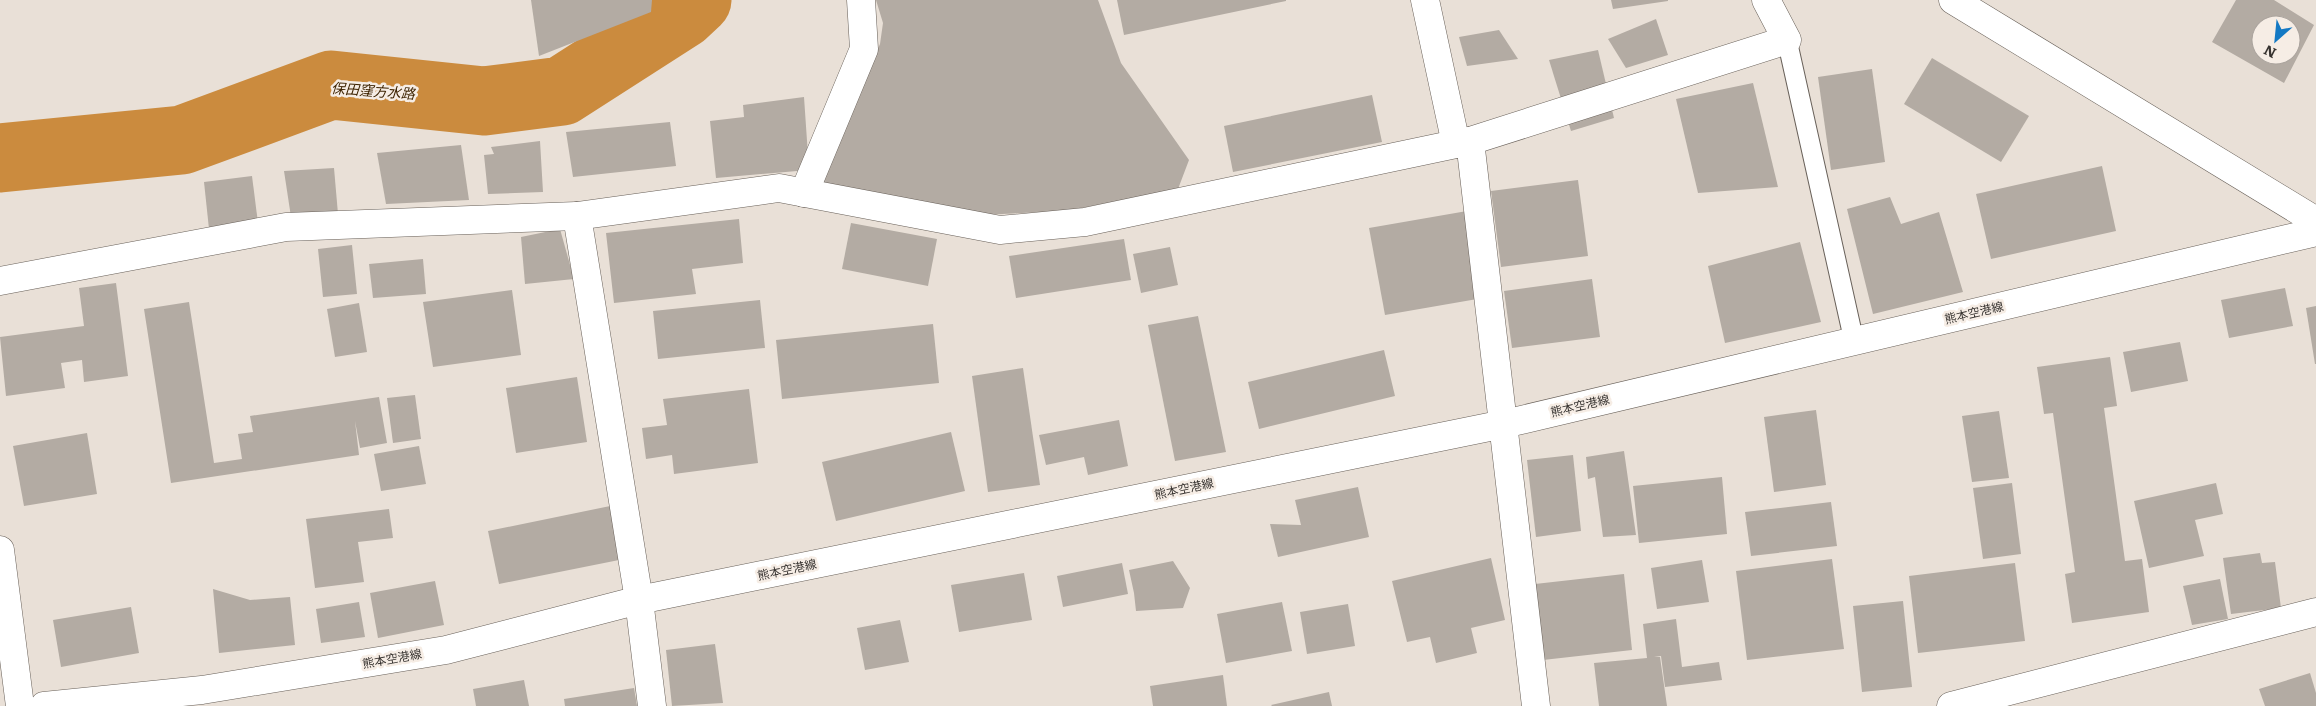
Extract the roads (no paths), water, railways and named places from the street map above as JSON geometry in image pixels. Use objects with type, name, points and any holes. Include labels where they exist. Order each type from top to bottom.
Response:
[{"type":"street","points":[[804,193],[864,49],[861,0]]},
{"type":"street","points":[[1425,0],[1463,142],[1504,424],[1536,706]]},
{"type":"street","points":[[0,281],[286,227],[578,216],[779,188],[1000,230],[1085,222],[1463,142],[1788,40],[1766,0]]},
{"type":"street","points":[[1953,0],[2316,221]]},
{"type":"street","points":[[578,216],[640,600],[652,706]]},
{"type":"street","name":"熊本空港線","points":[[44,706],[202,690],[446,650],[640,600],[1504,424],[2316,232]]},
{"type":"street","points":[[0,550],[20,706]]},
{"type":"street","points":[[1951,706],[2316,612]]},
{"type":"lane","points":[[1788,40],[1854,341]]},
{"type":"waterway","name":"保田窪方水路","points":[[0,158],[182,140],[331,85],[484,101],[562,91],[682,14],[697,0]]}]
